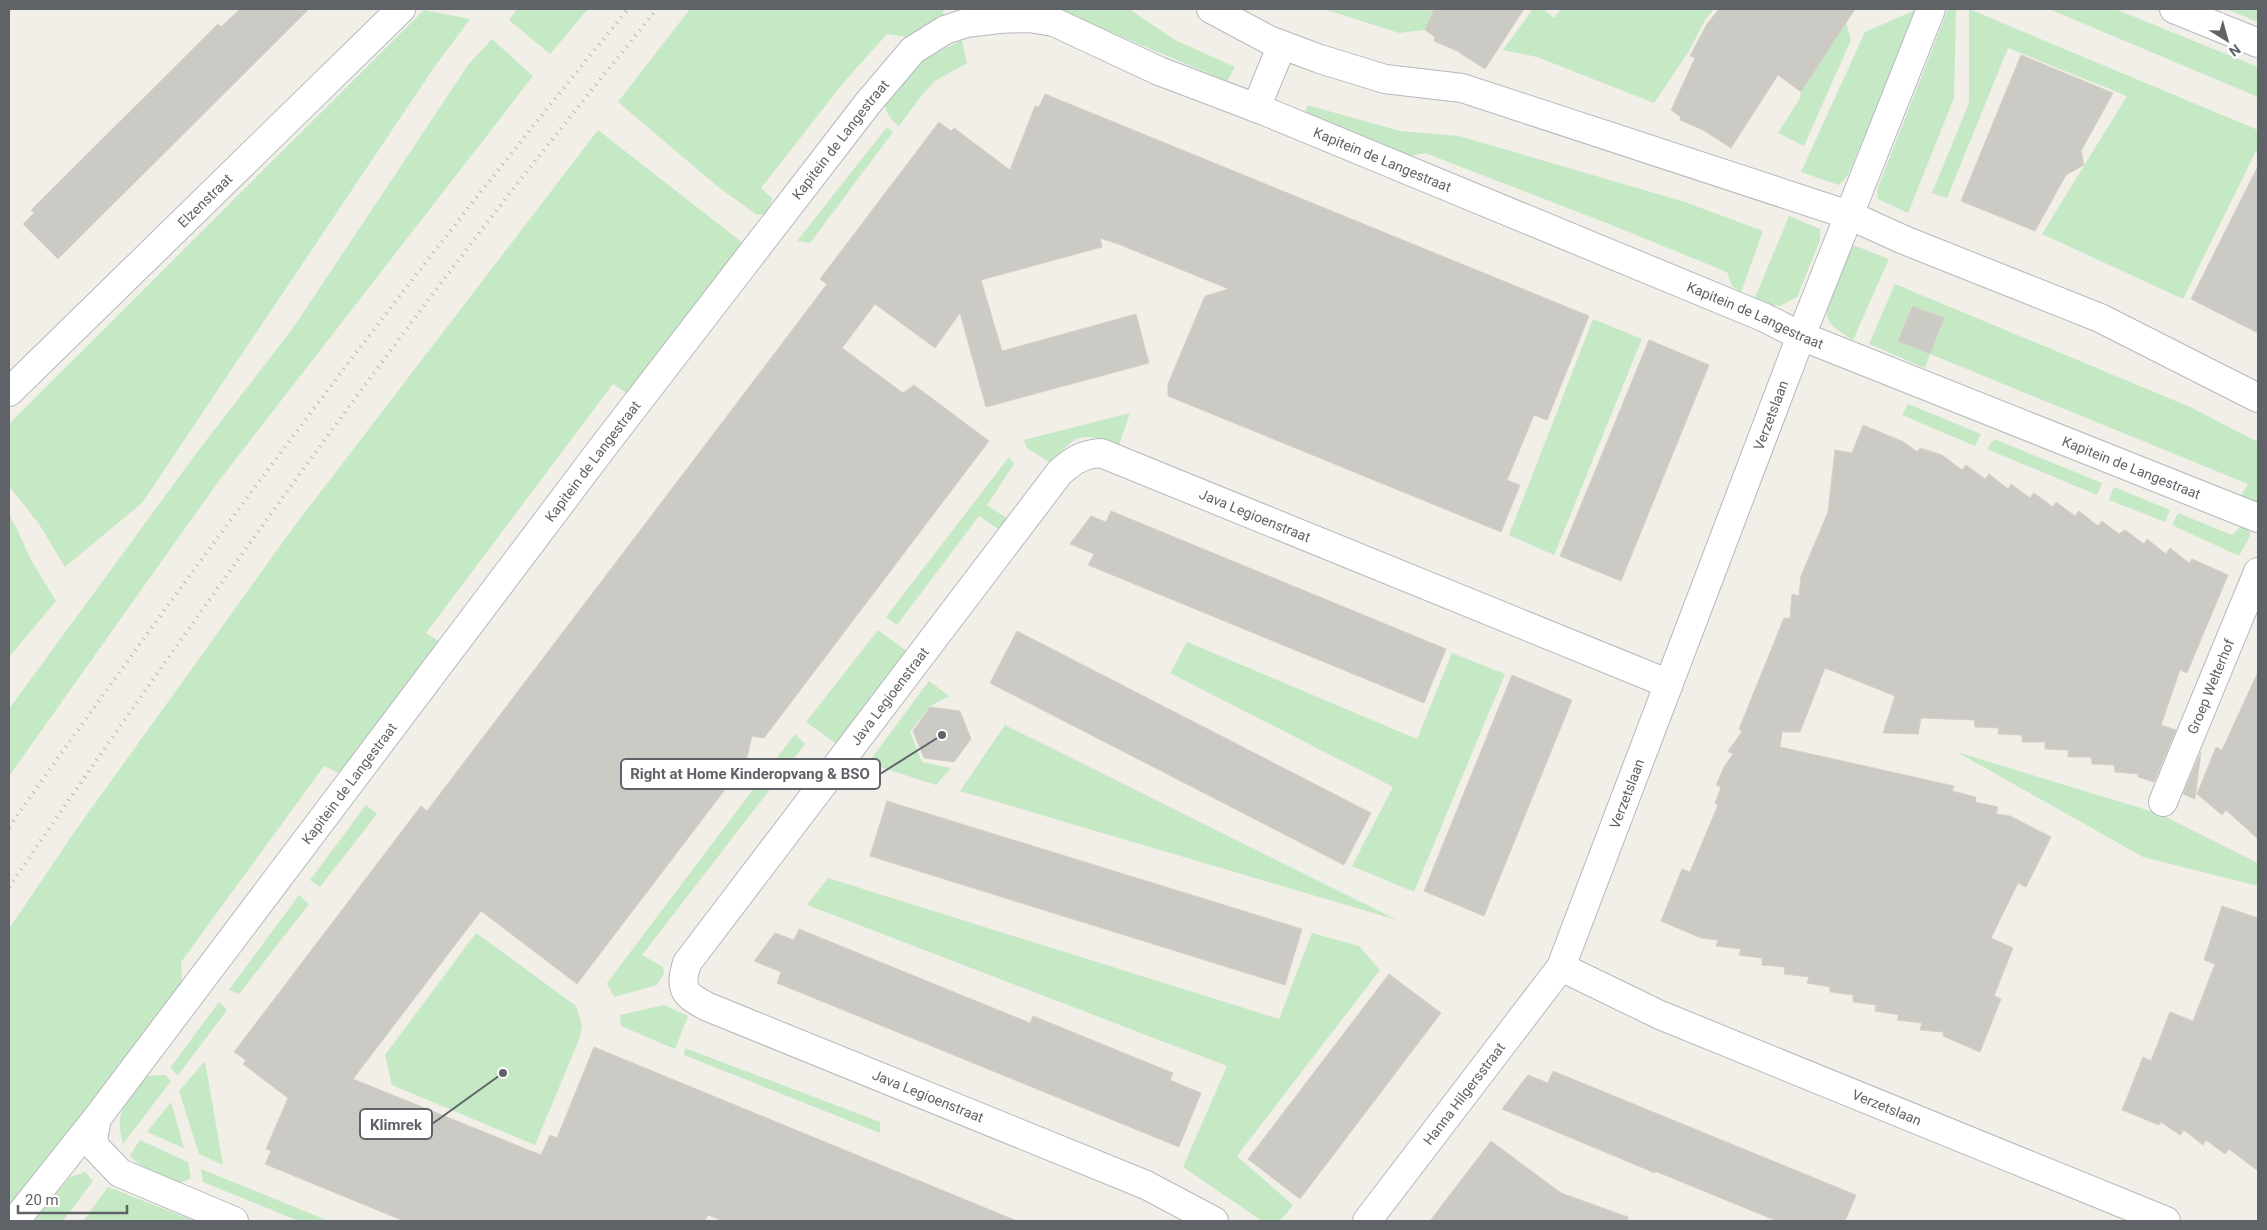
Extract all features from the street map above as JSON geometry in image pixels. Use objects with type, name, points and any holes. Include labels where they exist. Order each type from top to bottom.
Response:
[{"type":"street","name":"Elzenstraat","points":[[9,392],[400,9]]},
{"type":"street","points":[[1211,9],[1282,44],[1320,59],[1385,79],[1462,88],[1849,215],[1904,240],[2100,318],[2258,398]]},
{"type":"street","name":"Verzetslaan","points":[[1931,9],[1801,336],[1561,967],[1660,1015],[2166,1221]]},
{"type":"street","points":[[2174,9],[2258,43]]},
{"type":"street","name":"Kapitein de Langestraat","points":[[16,1221],[97,1118],[609,439],[868,103],[913,50],[945,30],[966,24],[999,19],[1029,18],[1054,22],[1159,71],[1256,108],[1763,317],[1801,336],[2258,518]]},
{"type":"street","points":[[1256,108],[1282,44]]},
{"type":"street","name":"Java Legioenstraat","points":[[1214,1221],[1146,1184],[692,1000],[685,990],[682,978],[687,963],[1060,472],[1074,460],[1086,454],[1101,453],[1669,684]]},
{"type":"street","name":"Groep Welterhof","points":[[2163,802],[2258,572]]},
{"type":"street","name":"Hanna Hilgersstraat","points":[[1367,1221],[1561,967]]},
{"type":"street","points":[[97,1118],[94,1140],[97,1149],[120,1173],[234,1221]]},
{"type":"green space","points":[[517,9],[588,9],[550,54],[509,20]]},
{"type":"green space","points":[[690,9],[943,9],[944,17],[907,37],[887,34],[844,82],[761,188],[772,198],[768,214],[757,215],[717,186],[618,102]]},
{"type":"green space","points":[[1055,9],[1129,9],[1175,40],[1235,67],[1227,81]]},
{"type":"green space","points":[[1324,9],[1434,9],[1425,30],[1399,33]]},
{"type":"green space","points":[[1533,9],[1543,9],[1554,18],[1561,9],[1714,9],[1706,18],[1689,51],[1654,103],[1537,57],[1503,50]]},
{"type":"green space","points":[[1918,9],[1848,175],[1839,185],[1801,172],[1865,32]]},
{"type":"green space","points":[[1948,9],[1956,9],[1954,98],[1908,213],[1878,199],[1877,190]]},
{"type":"green space","points":[[1969,9],[2258,130],[2258,152],[2256,151],[2183,299],[2042,234],[2127,96],[2008,48],[1947,198],[1932,193],[1969,103]]},
{"type":"green space","points":[[2049,9],[2115,9],[2258,67],[2258,97]]},
{"type":"green space","points":[[2226,9],[2258,9],[2258,22]]},
{"type":"green space","points":[[424,10],[470,19],[433,69],[142,503],[65,567],[39,524],[9,486],[9,424]]},
{"type":"green space","points":[[1846,23],[1851,40],[1804,146],[1778,133],[1800,98],[1801,92]]},
{"type":"green space","points":[[492,39],[533,76],[218,482],[9,776],[9,709],[195,455],[293,328],[468,65]]},
{"type":"green space","points":[[962,40],[967,63],[935,81],[921,96],[899,126],[888,115],[884,101],[911,70],[929,57]]},
{"type":"green space","points":[[1307,105],[1400,131],[1459,136],[1685,202],[1763,231],[1741,292],[1732,286],[1727,272],[1425,153],[1409,156],[1305,115]]},
{"type":"green space","points":[[887,127],[893,132],[810,243],[797,241]]},
{"type":"green space","points":[[598,130],[744,244],[628,394],[613,384],[426,633],[440,642],[339,773],[324,766],[181,962],[182,988],[9,1208],[9,929],[73,834],[293,528]]},
{"type":"green space","points":[[1789,216],[1820,229],[1820,240],[1797,297],[1780,306],[1767,304],[1755,298]]},
{"type":"green space","points":[[1853,245],[1889,259],[1853,340],[1834,327],[1829,321],[1827,314],[1831,295]]},
{"type":"green space","points":[[1895,284],[2190,407],[2258,442],[2258,505],[2240,497],[2248,484],[1930,354],[1925,368],[1869,344]],"holes":[[[1913,301],[1912,306],[1944,318],[1930,354],[1898,341]]]},
{"type":"green space","points":[[1593,319],[1642,339],[1554,555],[1509,535]]},
{"type":"green space","points":[[1908,404],[1981,434],[1975,446],[1902,415]]},
{"type":"green space","points":[[1130,413],[1119,445],[1096,438],[1080,438],[1067,446],[1052,464],[1027,448],[1024,440]]},
{"type":"green space","points":[[1994,439],[2102,483],[2097,495],[1987,449]]},
{"type":"green space","points":[[1009,457],[1014,464],[987,505],[1008,519],[1000,530],[979,516],[897,625],[886,617]]},
{"type":"green space","points":[[2114,487],[2170,510],[2165,522],[2109,500]]},
{"type":"green space","points":[[2178,513],[2232,535],[2242,525],[2249,528],[2250,536],[2239,556],[2172,525]]},
{"type":"green space","points":[[9,515],[31,560],[56,601],[9,657]]},
{"type":"green space","points":[[878,630],[909,653],[838,745],[806,722]]},
{"type":"green space","points":[[1187,642],[1417,739],[1452,653],[1505,674],[1414,892],[1352,866],[1393,787],[1170,673]]},
{"type":"green space","points":[[929,681],[949,696],[930,706],[910,732],[922,762],[951,768],[936,785],[868,763]]},
{"type":"green space","points":[[1005,725],[1397,920],[960,791]]},
{"type":"green space","points":[[795,734],[805,744],[642,955],[663,967],[664,973],[657,985],[614,997],[607,983]]},
{"type":"green space","points":[[1957,752],[2160,814],[2258,863],[2258,886],[2143,857]]},
{"type":"green space","points":[[366,805],[377,814],[320,887],[310,880]]},
{"type":"green space","points":[[828,878],[1279,1019],[1312,933],[1359,946],[1380,970],[1237,1156],[1293,1205],[1280,1221],[1262,1221],[1183,1167],[1227,1066],[807,905]]},
{"type":"green space","points":[[299,895],[309,904],[239,994],[229,990]]},
{"type":"green space","points":[[476,933],[576,1006],[582,1025],[580,1037],[535,1145],[392,1085],[385,1055]]},
{"type":"green space","points":[[219,1002],[227,1010],[178,1075],[170,1068]]},
{"type":"green space","points":[[664,1005],[688,1016],[675,1049],[621,1026],[620,1015]]},
{"type":"green space","points":[[685,1048],[880,1122],[880,1133],[684,1055]]},
{"type":"green space","points":[[205,1061],[223,1165],[199,1154],[179,1091]]},
{"type":"green space","points":[[165,1075],[171,1081],[123,1144],[120,1123],[121,1114],[128,1099],[146,1076]]},
{"type":"green space","points":[[171,1102],[184,1148],[147,1132]]},
{"type":"green space","points":[[140,1140],[188,1162],[191,1178],[176,1185],[138,1164],[130,1155]]},
{"type":"green space","points":[[201,1169],[329,1221],[299,1221],[203,1182]]},
{"type":"green space","points":[[85,1172],[93,1181],[63,1221],[33,1221],[70,1177]]},
{"type":"green space","points":[[108,1187],[195,1221],[83,1221]]},
{"type":"building","points":[[240,9],[309,9],[58,259],[23,224],[34,213],[31,210],[218,24],[221,27]]},
{"type":"building","points":[[1434,9],[1524,9],[1485,69],[1457,51],[1434,41],[1435,37],[1425,30]]},
{"type":"building","points":[[1719,9],[1855,9],[1801,92],[1778,75],[1731,148],[1703,130],[1680,120],[1681,117],[1671,110],[1695,58],[1690,56],[1707,24]]},
{"type":"building","points":[[2021,55],[2113,93],[2081,151],[2084,165],[2066,175],[2035,231],[1961,201]]},
{"type":"building","points":[[1045,94],[1589,316],[1547,420],[1534,415],[1507,480],[1520,485],[1501,532],[1168,396],[1168,384],[1205,296],[1229,289],[1118,244],[1100,238],[1102,247],[981,280],[1002,351],[1136,314],[1149,363],[986,407],[960,313],[935,348],[875,304],[842,348],[903,393],[914,385],[989,441],[764,738],[752,736],[746,762],[577,984],[481,911],[353,1079],[541,1155],[550,1135],[557,1138],[594,1047],[1017,1221],[723,1221],[708,1215],[705,1221],[404,1221],[265,1164],[271,1151],[266,1149],[288,1098],[243,1064],[246,1060],[234,1052],[421,806],[427,811],[743,395],[827,284],[820,279],[939,122],[951,131],[954,128],[1010,170],[1035,106],[1039,107]]},
{"type":"building","points":[[2258,166],[2258,333],[2191,299]]},
{"type":"building","points":[[1912,306],[1944,318],[1930,354],[1898,341]]},
{"type":"building","points":[[1649,340],[1709,365],[1621,581],[1560,556]]},
{"type":"building","points":[[1863,425],[1904,442],[1917,452],[1920,448],[1942,455],[1962,470],[1966,465],[1985,479],[1989,474],[2008,489],[2011,484],[2030,498],[2034,493],[2053,507],[2056,502],[2075,516],[2079,511],[2098,526],[2102,521],[2119,534],[2125,530],[2144,544],[2147,539],[2166,554],[2170,548],[2189,563],[2192,559],[2228,575],[2187,673],[2180,670],[2161,725],[2176,730],[2154,782],[2138,777],[2138,774],[2115,772],[2114,765],[2092,764],[2091,757],[2068,757],[2068,750],[2045,749],[2045,742],[2022,742],[2022,735],[1998,734],[1999,728],[1975,727],[1974,720],[1921,718],[1918,734],[1883,733],[1895,696],[1825,668],[1800,732],[1782,732],[1780,747],[1954,786],[1952,791],[1976,797],[1975,802],[1998,807],[1996,814],[2010,816],[2051,837],[2026,887],[2018,883],[1991,938],[2013,948],[1994,996],[2001,999],[1980,1052],[1943,1036],[1943,1032],[1920,1030],[1922,1023],[1897,1020],[1899,1015],[1875,1011],[1876,1005],[1853,1002],[1853,995],[1830,992],[1830,987],[1807,983],[1809,977],[1784,974],[1785,967],[1762,965],[1762,958],[1739,955],[1741,949],[1716,946],[1718,940],[1701,938],[1661,921],[1682,869],[1690,872],[1718,805],[1715,803],[1721,787],[1716,785],[1724,767],[1733,754],[1728,751],[1742,732],[1739,729],[1784,618],[1790,618],[1792,594],[1799,596],[1801,576],[1828,512],[1835,450],[1852,453]]},
{"type":"building","points":[[1111,511],[1446,649],[1424,703],[1088,565],[1094,554],[1070,544],[1091,516],[1106,522]]},
{"type":"building","points":[[1017,631],[1371,813],[1344,865],[990,683]]},
{"type":"building","points":[[2258,672],[2258,839],[2226,810],[2222,815],[2197,794],[2216,747],[2222,750]]},
{"type":"building","points":[[1512,675],[1572,700],[1484,916],[1424,891]]},
{"type":"building","points":[[930,707],[960,711],[971,739],[954,762],[924,758],[913,731]]},
{"type":"building","points":[[2201,752],[2195,799],[2183,794]]},
{"type":"building","points":[[887,801],[1302,929],[1285,985],[870,856]]},
{"type":"building","points":[[2222,906],[2258,918],[2258,1171],[2229,1149],[2225,1154],[2206,1140],[2203,1145],[2184,1130],[2180,1135],[2161,1122],[2159,1125],[2122,1110],[2143,1057],[2151,1061],[2170,1012],[2193,1021],[2215,964],[2204,960]]},
{"type":"building","points":[[799,929],[1030,1023],[1033,1016],[1173,1073],[1170,1080],[1201,1093],[1179,1147],[777,983],[781,972],[754,961],[775,933],[794,940]]},
{"type":"building","points":[[1389,974],[1441,1013],[1300,1199],[1248,1159]]},
{"type":"building","points":[[1553,1071],[1856,1195],[1845,1221],[1777,1221],[1655,1171],[1655,1173],[1502,1109],[1528,1075],[1548,1083]]},
{"type":"building","points":[[1491,1141],[1561,1193],[1628,1217],[1628,1221],[1430,1221]]},
{"type":"railway","points":[[9,827],[158,619],[311,412],[467,209],[628,9]]},
{"type":"railway","points":[[9,887],[178,644],[351,403],[493,215],[657,9]]},
{"type":"place","name":"Right at Home Kinderopvang & BSO","points":[[942,735]]},
{"type":"place","name":"Klimrek","points":[[503,1073]]}]
